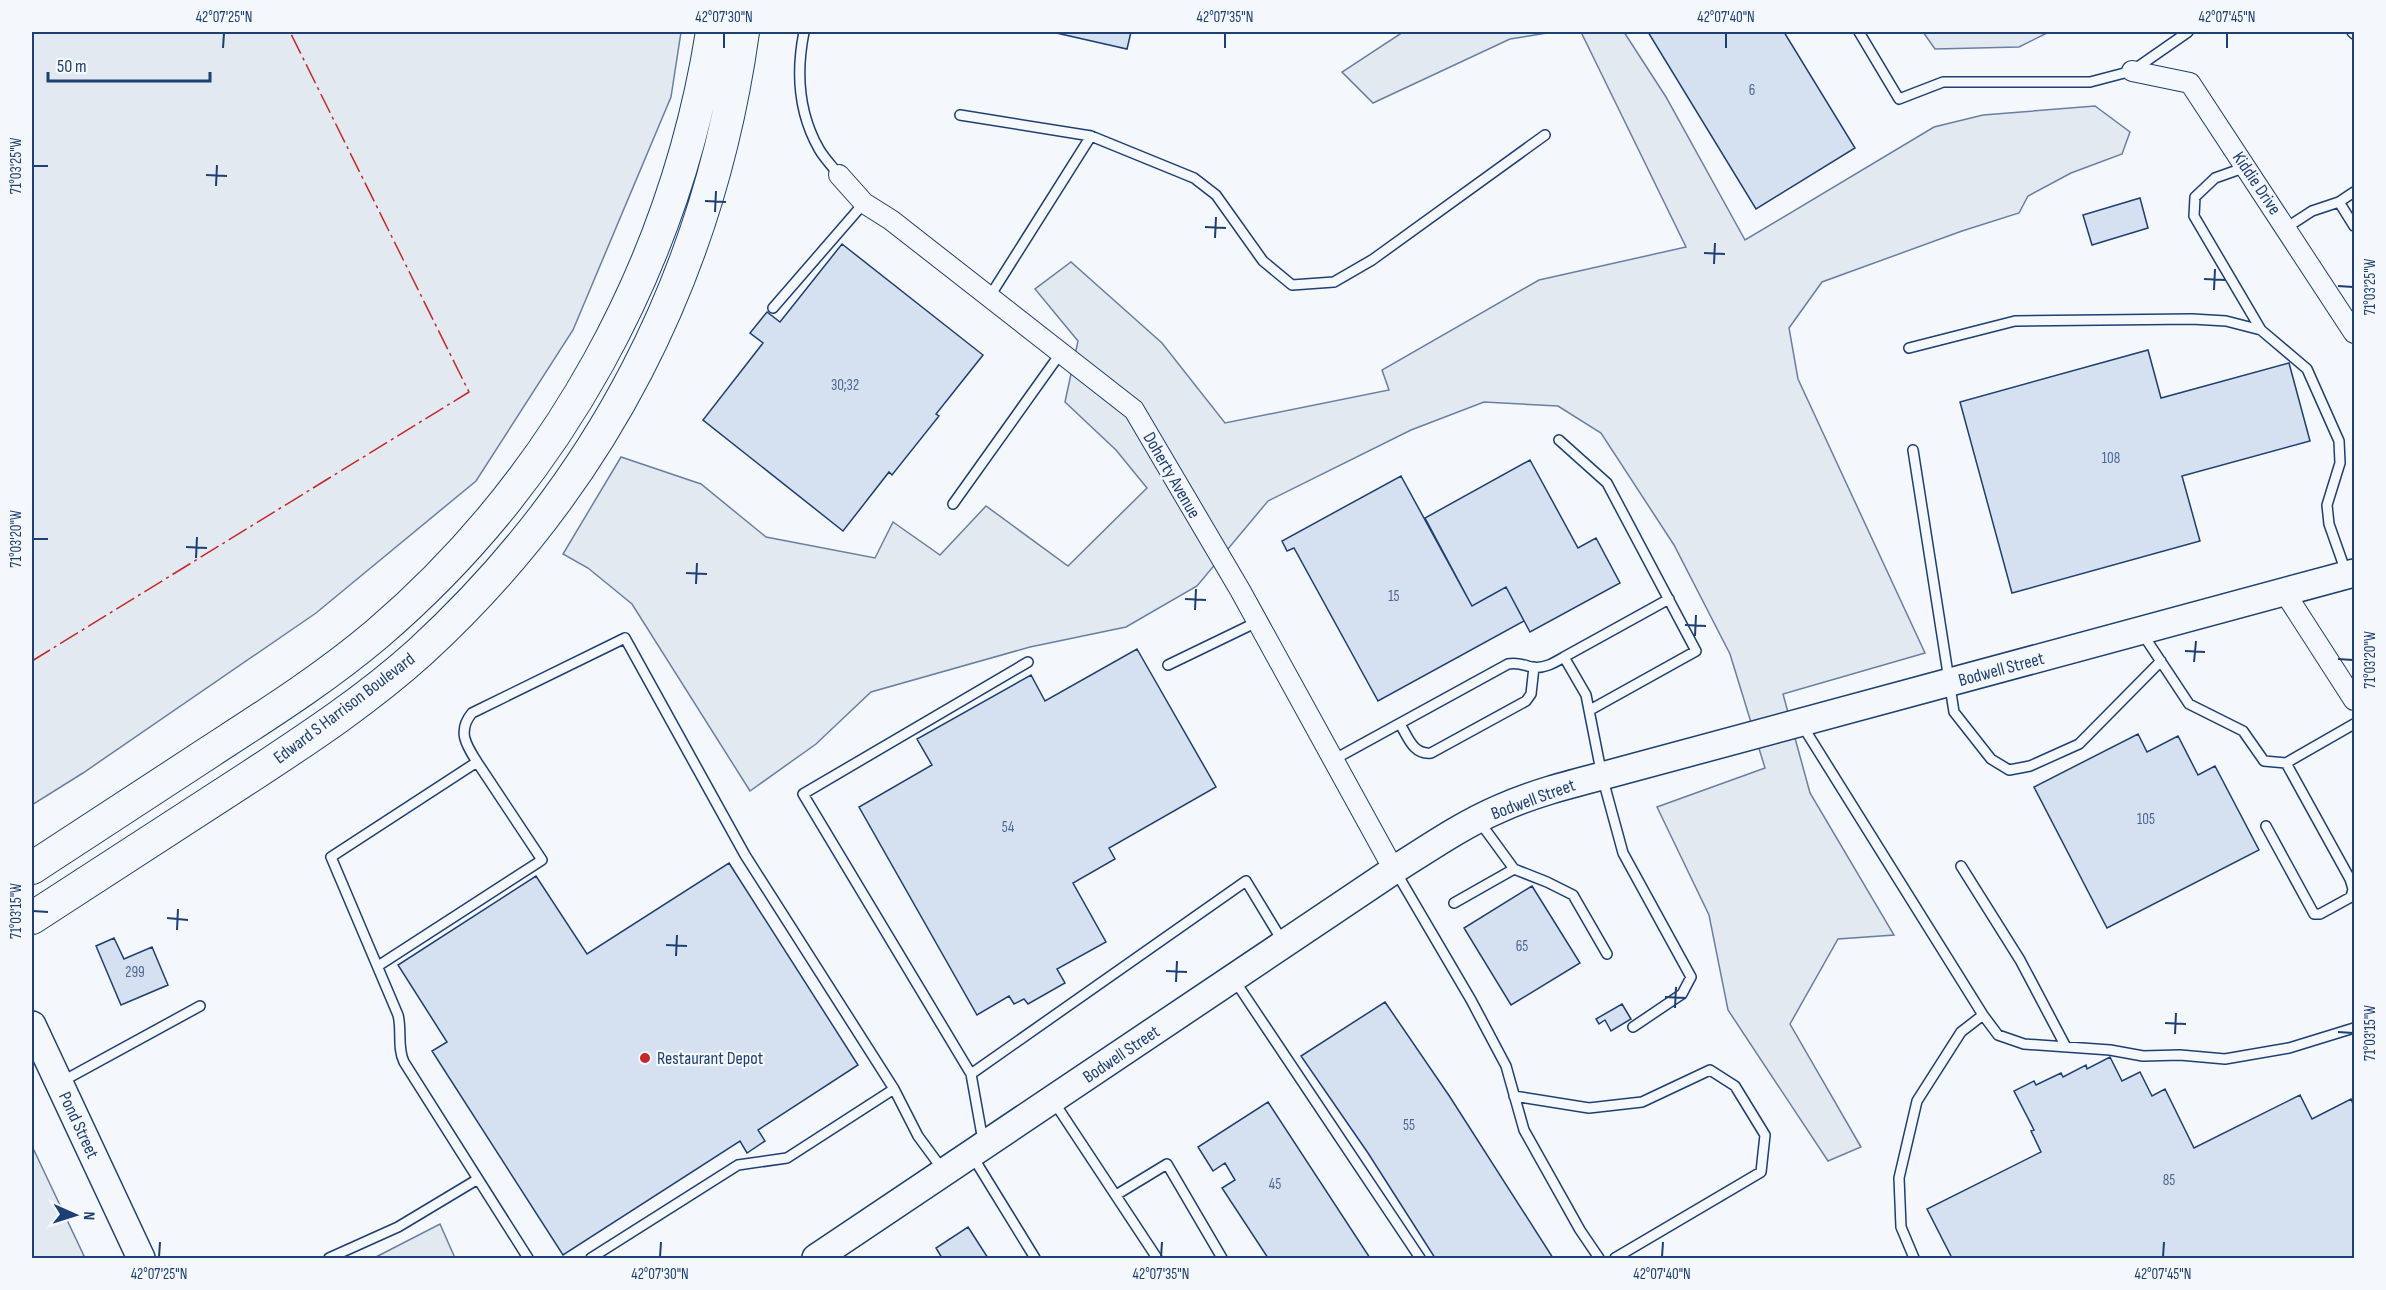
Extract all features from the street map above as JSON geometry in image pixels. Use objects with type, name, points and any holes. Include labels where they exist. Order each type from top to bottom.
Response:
[{"type":"main road","points":[[32,868],[315,682],[376,634],[426,589],[487,525],[536,462],[579,397],[608,347],[634,294],[664,222],[687,148],[712,32]]},
{"type":"main road","name":"Edward S Harrison Boulevard","points":[[32,918],[285,754],[356,704],[418,654],[474,599],[524,542],[573,477],[615,412],[668,309],[683,273],[708,198],[727,122],[744,32]]},
{"type":"street","name":"Kiddie Drive","points":[[2133,71],[2190,83],[2355,333]]},
{"type":"street","name":"Doherty Avenue","points":[[839,175],[864,203],[891,220],[1134,410],[1257,622],[1394,870]]},
{"type":"street","name":"Bodwell Street","points":[[816,1258],[1394,870],[1478,819],[1524,799],[1602,776],[2351,574]]},
{"type":"street","points":[[2285,593],[2355,700]]},
{"type":"street","name":"Pond Street","points":[[32,1025],[41,1053],[59,1083],[141,1258]]},
{"type":"lane","points":[[804,32],[798,71],[801,109],[819,150],[839,175]]},
{"type":"lane","points":[[1859,32],[1899,99],[1942,82],[2090,82],[2133,71],[2183,33]]},
{"type":"lane","points":[[960,115],[1091,136],[1194,178],[1216,195],[1263,261],[1292,285],[1334,282],[1372,260],[1545,135]]},
{"type":"lane","points":[[990,296],[1091,136]]},
{"type":"lane","points":[[2246,167],[2214,178],[2195,197],[2194,216],[2261,330],[2307,369],[2338,441],[2340,463],[2327,505],[2329,524],[2351,574]]},
{"type":"lane","points":[[2286,228],[2312,211],[2339,202],[2355,192]]},
{"type":"lane","points":[[2339,202],[2355,226]]},
{"type":"lane","points":[[773,308],[864,203]]},
{"type":"lane","points":[[1910,348],[2015,321],[2192,319],[2226,321],[2261,330]]},
{"type":"lane","points":[[953,504],[1060,354]]},
{"type":"lane","points":[[1560,440],[1607,483],[1696,651],[1590,710]]},
{"type":"lane","points":[[1913,450],[1954,712],[1991,759],[2009,770],[2030,766],[2079,744],[2161,661]]},
{"type":"lane","points":[[1334,760],[1508,664],[1518,662],[1542,667],[1669,599]]},
{"type":"lane","points":[[1168,664],[1257,622]]},
{"type":"lane","points":[[2141,631],[2189,704],[2243,731],[2264,761],[2286,763],[2355,724]]},
{"type":"lane","points":[[378,966],[542,860],[465,743],[462,732],[466,720],[472,713],[625,638],[745,855],[894,1089],[918,1136],[945,1173]]},
{"type":"lane","points":[[1564,657],[1586,695],[1602,776],[1623,854],[1691,977],[1682,994],[1633,1027]]},
{"type":"lane","points":[[1028,662],[803,794],[972,1074],[978,1151],[1035,1258]]},
{"type":"lane","points":[[1400,724],[1414,749],[1422,754],[1431,753],[1526,701],[1531,694],[1534,667]]},
{"type":"lane","points":[[1801,723],[1983,1015],[1998,1035],[2024,1044],[2110,1050],[2143,1056],[2180,1054],[2225,1059],[2289,1048],[2355,1028]]},
{"type":"lane","points":[[477,762],[331,857],[398,1015],[401,1031],[400,1050],[404,1062],[528,1258]]},
{"type":"lane","points":[[2266,826],[2314,914],[2320,914],[2351,897],[2353,888],[2350,879],[2286,763]]},
{"type":"lane","points":[[1478,819],[1514,869],[1574,896],[1607,954]]},
{"type":"lane","points":[[1961,866],[2020,960],[2066,1047]]},
{"type":"lane","points":[[1454,903],[1514,869]]},
{"type":"lane","points":[[1394,870],[1471,1000],[1506,1066],[1524,1130],[1580,1230],[1599,1258]]},
{"type":"lane","points":[[972,1074],[1246,881],[1284,945]]},
{"type":"lane","points":[[1234,979],[1420,1258]]},
{"type":"lane","points":[[59,1083],[200,1006]]},
{"type":"lane","points":[[1914,1258],[1901,1227],[1899,1178],[1917,1101],[1961,1032],[1983,1015]]},
{"type":"lane","points":[[1514,1096],[1589,1108],[1642,1102],[1710,1070],[1735,1086],[1765,1135],[1761,1172],[1615,1258]]},
{"type":"lane","points":[[591,1258],[738,1165],[788,1158],[894,1089]]},
{"type":"lane","points":[[1053,1100],[1157,1258]]},
{"type":"lane","points":[[1116,1195],[1167,1164],[1222,1258]]},
{"type":"lane","points":[[329,1258],[398,1227],[478,1179]]},
{"type":"shaded area","points":[[32,32],[681,32],[671,97],[573,330],[476,481],[316,613],[83,773],[32,805]]},
{"type":"shaded area","points":[[1403,32],[1553,32],[1510,39],[1373,103],[1342,72]]},
{"type":"shaded area","points":[[1581,32],[1624,32],[1666,97],[1745,240],[1934,127],[1983,115],[2095,106],[2130,132],[2122,154],[2071,173],[2028,196],[2019,213],[1962,231],[1822,282],[1789,328],[1798,379],[1925,653],[1783,694],[1810,793],[1894,935],[1838,939],[1790,1024],[1861,1147],[1828,1161],[1728,1010],[1709,915],[1657,807],[1765,768],[1730,654],[1674,545],[1601,433],[1558,406],[1484,402],[1411,430],[1268,501],[1197,586],[1126,627],[1030,647],[871,692],[816,744],[750,791],[632,604],[588,568],[563,554],[621,457],[701,484],[766,537],[875,558],[893,522],[940,555],[986,506],[1068,566],[1147,488],[1116,450],[1065,402],[1078,341],[1035,289],[1071,262],[1162,343],[1225,423],[1389,390],[1382,370],[1539,280],[1686,247]]},
{"type":"shaded area","points":[[1923,32],[2049,32],[2019,47],[1935,49]]},
{"type":"shaded area","points":[[32,1146],[84,1256],[80,1258],[32,1258]]},
{"type":"shaded area","points":[[440,1224],[455,1258],[374,1258]]},
{"type":"building","points":[[1052,32],[1131,32],[1127,49]]},
{"type":"building","points":[[1648,32],[1784,32],[1855,148],[1756,209]]},
{"type":"building","points":[[2140,198],[2148,228],[2092,245],[2083,215]]},
{"type":"building","points":[[842,244],[983,355],[936,414],[939,416],[892,475],[889,472],[843,531],[703,420],[763,343],[750,333],[767,312],[780,322]]},
{"type":"building","points":[[2148,350],[2161,398],[2289,363],[2310,441],[2182,476],[2200,541],[2012,593],[1960,402]]},
{"type":"building","points":[[1530,460],[1578,548],[1596,538],[1620,583],[1530,632],[1506,587],[1472,606],[1425,518]]},
{"type":"building","points":[[1401,476],[1472,606],[1506,587],[1524,621],[1378,701],[1294,548],[1287,551],[1282,541]]},
{"type":"building","points":[[1137,649],[1216,787],[1109,848],[1115,859],[1073,883],[1106,942],[1057,969],[1065,983],[1028,1004],[1024,999],[1014,1004],[1009,996],[977,1015],[859,807],[932,765],[917,739],[1031,675],[1045,701]]},
{"type":"building","points":[[2138,734],[2147,752],[2178,736],[2198,775],[2215,766],[2259,850],[2107,928],[2034,787]]},
{"type":"building","name":"Restaurant Depot","points":[[729,863],[858,1065],[758,1130],[765,1141],[747,1153],[740,1141],[563,1255],[432,1051],[447,1042],[398,965],[536,876],[587,954]]},
{"type":"building","points":[[1532,886],[1580,963],[1511,1005],[1464,928]]},
{"type":"building","points":[[114,938],[124,959],[152,947],[168,985],[121,1005],[96,946]]},
{"type":"building","points":[[1385,1002],[1450,1097],[1553,1258],[1435,1258],[1368,1153],[1301,1056]]},
{"type":"building","points":[[1622,1004],[1631,1019],[1611,1031],[1605,1020],[1599,1024],[1596,1019]]},
{"type":"building","points":[[2110,1057],[2122,1081],[2140,1072],[2152,1096],[2165,1089],[2194,1148],[2300,1095],[2312,1119],[2351,1099],[2354,1106],[2354,1258],[1952,1258],[1927,1209],[2041,1152],[2031,1131],[2034,1130],[2014,1091],[2034,1081],[2036,1085],[2061,1073],[2063,1077],[2086,1065],[2087,1069]]},
{"type":"building","points":[[1268,1102],[1370,1258],[1268,1258],[1222,1188],[1235,1180],[1225,1163],[1213,1171],[1198,1147]]},
{"type":"building","points":[[968,1227],[988,1258],[942,1258],[936,1248]]},
{"type":"power","points":[[32,661],[469,392],[290,32]]},
{"type":"place","name":"Restaurant Depot","points":[[645,1058]]}]
